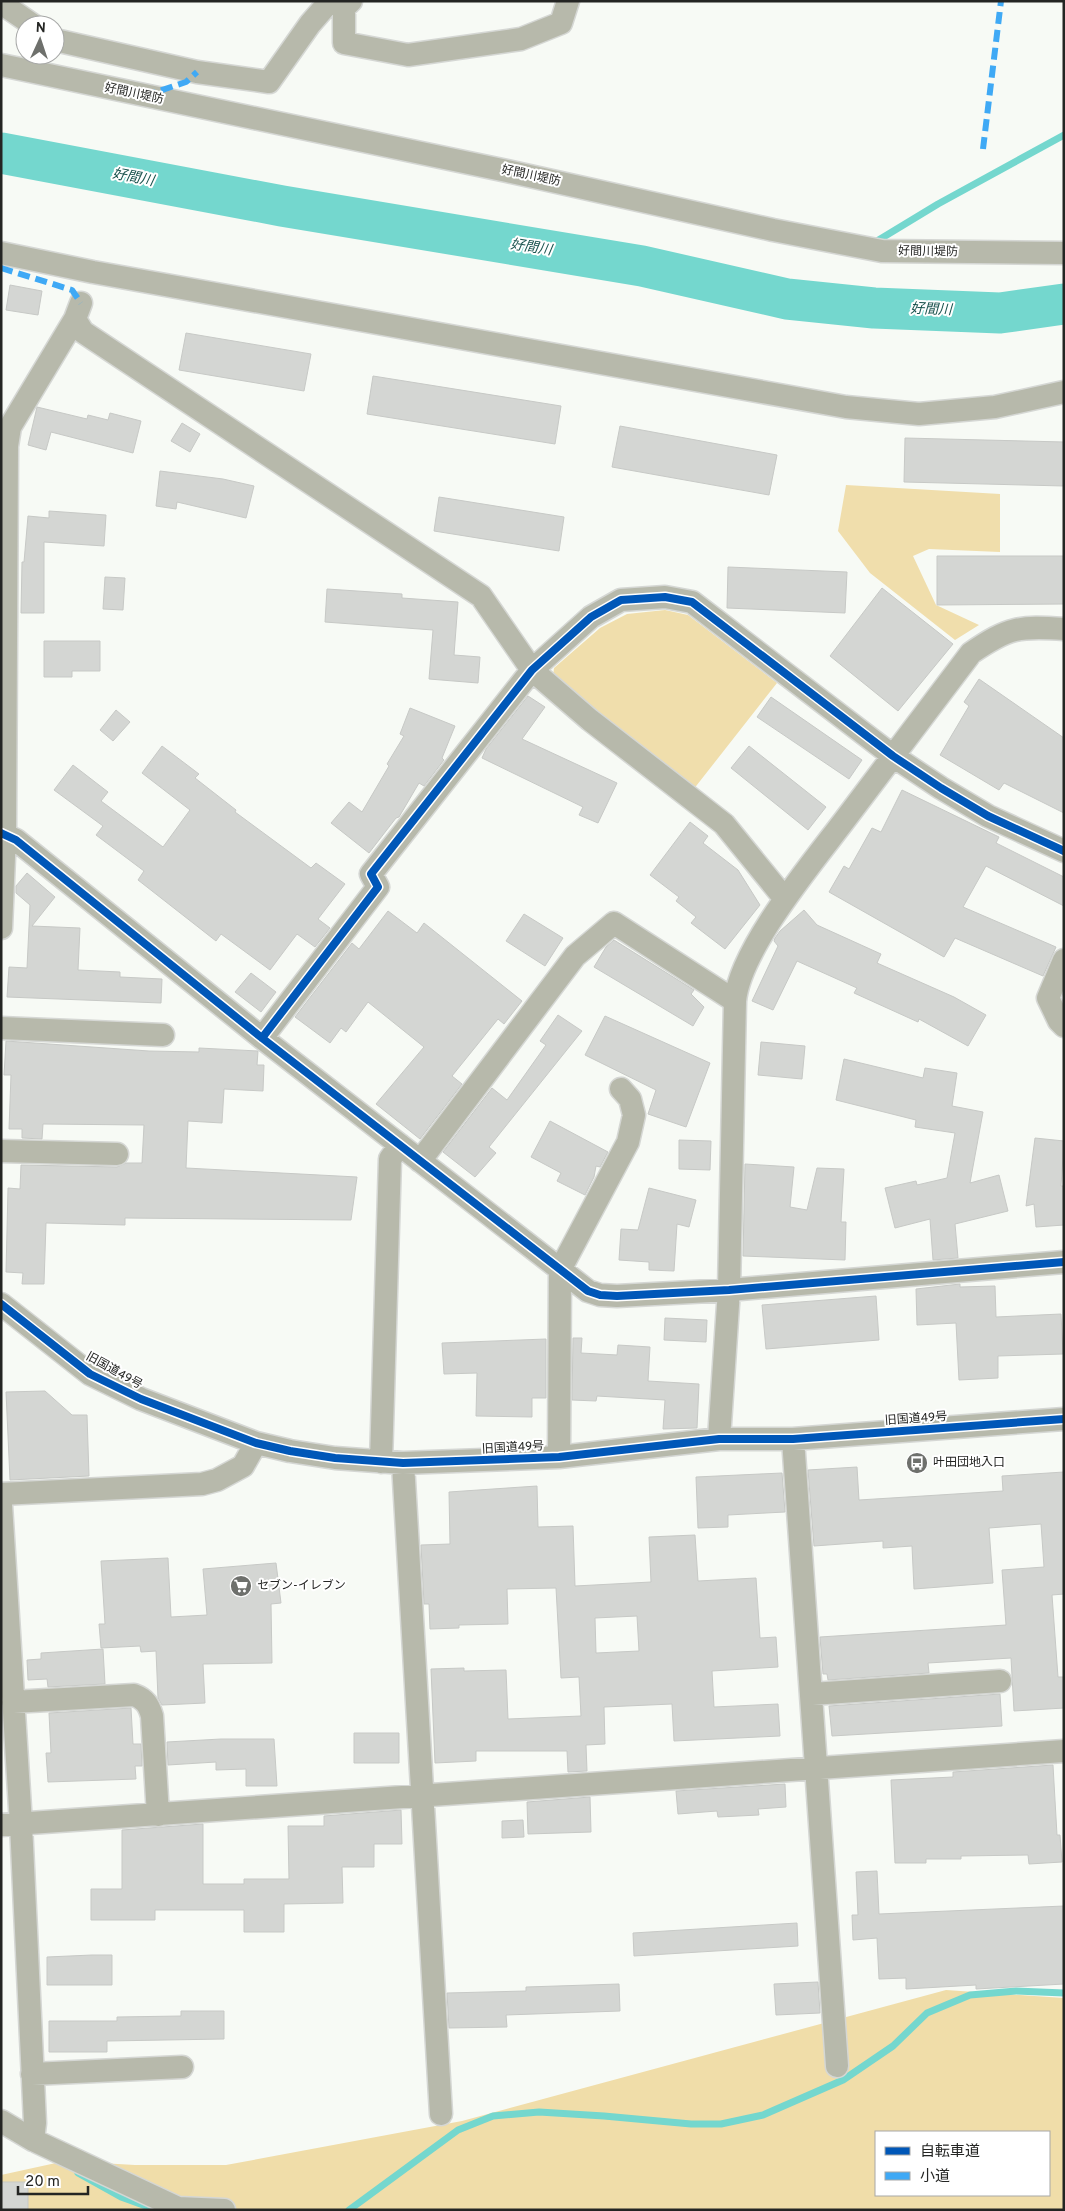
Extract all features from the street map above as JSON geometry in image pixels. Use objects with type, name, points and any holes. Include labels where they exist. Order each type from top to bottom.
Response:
[{"type":"street","points":[[65,42],[197,72],[269,82],[310,24],[330,1]]},
{"type":"street","points":[[351,1],[344,8],[344,43],[408,55],[521,39],[561,23],[568,1]]},
{"type":"street","points":[[1,3],[18,15]]},
{"type":"street","name":"好間川堤防","points":[[1,65],[882,252],[1064,253]]},
{"type":"street","points":[[1,253],[93,272],[846,406],[919,414],[995,407],[1064,392]]},
{"type":"street","points":[[1,928],[7,446],[13,421],[78,311],[83,332],[480,596],[532,670],[590,720],[724,824],[785,899]]},
{"type":"street","points":[[262,1038],[378,887],[371,874],[532,670],[591,617],[621,600],[666,597],[692,602],[893,756],[988,816],[1064,851]]},
{"type":"street","points":[[719,1439],[729,1290],[736,985],[743,969],[785,899],[972,653],[1000,634],[1029,626],[1064,629]]},
{"type":"street","points":[[3,833],[16,840],[262,1038],[588,1291],[600,1295],[729,1290],[1064,1262]]},
{"type":"street","points":[[420,1161],[575,956],[614,922],[735,1001]]},
{"type":"street","points":[[1064,960],[1049,991],[1048,998],[1059,1021],[1064,1026]]},
{"type":"street","points":[[1,1028],[164,1035]]},
{"type":"street","points":[[559,1458],[560,1270],[628,1142],[634,1115],[630,1099],[621,1089]]},
{"type":"street","points":[[381,1462],[390,1159],[400,1145]]},
{"type":"street","points":[[1,1150],[117,1154]]},
{"type":"street","name":"旧国道49号","points":[[1,1304],[90,1374],[183,1417],[256,1443],[326,1457],[404,1463],[559,1458],[719,1439],[793,1439],[1064,1419]]},
{"type":"street","points":[[793,1439],[818,1769],[837,2066]]},
{"type":"street","points":[[1,1494],[202,1484],[217,1480],[243,1466],[256,1443]]},
{"type":"street","points":[[404,1463],[421,1795],[441,2114]]},
{"type":"street","points":[[1,1505],[5,1628],[13,1702],[9,1759],[11,1824],[32,2074],[33,2140]]},
{"type":"street","points":[[812,1694],[1000,1681]]},
{"type":"street","points":[[13,1702],[134,1695],[141,1698],[150,1707],[152,1716],[158,1815]]},
{"type":"street","points":[[11,1824],[1064,1751]]},
{"type":"street","points":[[32,2074],[182,2067]]},
{"type":"street","points":[[1,2121],[33,2140],[178,2208],[224,2210]]},
{"type":"shaded area","points":[[846,485],[1000,494],[1000,552],[929,549],[913,556],[936,605],[979,625],[955,640],[870,573],[838,531]]},
{"type":"shaded area","points":[[665,610],[688,615],[777,683],[693,790],[553,677],[554,668],[600,628],[627,614]]},
{"type":"shaded area","points":[[946,1990],[1064,1998],[1064,2210],[1,2210],[1,2175],[65,2161],[135,2165],[226,2165],[462,2121]]},
{"type":"building","points":[[10,285],[42,291],[38,315],[6,310]]},
{"type":"building","points":[[186,333],[311,354],[304,391],[179,370]]},
{"type":"building","points":[[373,376],[561,406],[555,444],[367,414]]},
{"type":"building","points":[[37,407],[87,419],[88,415],[108,420],[110,413],[141,421],[133,453],[51,432],[46,450],[28,445]]},
{"type":"building","points":[[182,423],[200,434],[190,452],[171,441]]},
{"type":"building","points":[[620,426],[777,455],[769,495],[612,467]]},
{"type":"building","points":[[905,438],[1064,442],[1064,486],[904,482]]},
{"type":"building","points":[[160,471],[223,479],[254,486],[246,518],[177,502],[176,509],[156,506]]},
{"type":"building","points":[[439,497],[564,517],[559,551],[434,531]]},
{"type":"building","points":[[49,511],[106,515],[104,546],[44,542],[44,613],[21,613],[22,562],[24,562],[28,516],[49,518]]},
{"type":"building","points":[[937,556],[1064,556],[1064,604],[937,605]]},
{"type":"building","points":[[728,567],[847,572],[845,613],[727,608]]},
{"type":"building","points":[[105,577],[125,578],[123,610],[103,609]]},
{"type":"building","points":[[882,588],[953,644],[898,711],[830,656]]},
{"type":"building","points":[[327,589],[402,594],[402,598],[458,602],[454,655],[480,657],[478,683],[429,679],[433,630],[325,622]]},
{"type":"building","points":[[44,641],[100,641],[100,671],[72,671],[72,677],[44,677]]},
{"type":"building","points":[[979,679],[1064,738],[1064,813],[1004,783],[999,790],[940,755],[969,706],[964,702]]},
{"type":"building","points":[[528,696],[545,707],[522,739],[617,783],[598,823],[579,815],[583,807],[482,758],[486,749]]},
{"type":"building","points":[[771,697],[862,760],[849,779],[757,717]]},
{"type":"building","points":[[410,708],[455,726],[442,758],[444,760],[424,786],[419,783],[399,817],[396,818],[369,853],[331,823],[349,802],[362,812],[404,736],[400,734]]},
{"type":"building","points":[[116,710],[130,722],[113,741],[100,730]]},
{"type":"building","points":[[162,746],[199,774],[195,778],[236,810],[235,812],[311,868],[316,863],[345,884],[318,919],[330,928],[315,947],[297,934],[270,970],[221,934],[216,941],[138,880],[144,871],[96,835],[103,826],[54,790],[73,765],[108,792],[101,801],[163,847],[190,810],[142,773]]},
{"type":"building","points":[[749,746],[826,807],[808,830],[731,768]]},
{"type":"building","points":[[902,790],[999,837],[996,843],[1064,877],[1064,906],[986,866],[963,907],[1056,947],[1043,976],[955,938],[944,957],[829,892],[844,866],[849,869],[872,828],[881,832]]},
{"type":"building","points":[[690,822],[708,836],[703,843],[738,870],[760,905],[725,949],[691,923],[696,917],[676,901],[679,897],[650,875]]},
{"type":"building","points":[[27,873],[55,897],[32,926],[80,928],[78,970],[120,972],[120,977],[162,979],[161,1003],[7,997],[9,967],[27,968],[30,905],[16,893],[16,886]]},
{"type":"building","points":[[804,910],[817,925],[881,954],[877,963],[954,997],[986,1015],[968,1046],[919,1019],[918,1022],[854,993],[857,988],[797,961],[773,1010],[752,1001],[778,946],[774,941],[775,938],[780,931]]},
{"type":"building","points":[[388,911],[417,933],[424,923],[522,1001],[504,1024],[498,1019],[452,1076],[462,1084],[420,1139],[376,1104],[424,1047],[368,1002],[346,1032],[341,1028],[330,1043],[295,1017],[352,943],[359,949]]},
{"type":"building","points":[[524,914],[563,938],[545,966],[506,941]]},
{"type":"building","points":[[614,940],[694,990],[691,994],[704,1007],[693,1026],[594,967],[606,947]]},
{"type":"building","points":[[251,973],[276,992],[261,1012],[235,992]]},
{"type":"building","points":[[558,1015],[582,1031],[489,1147],[496,1153],[475,1177],[443,1152],[492,1088],[507,1100],[546,1045],[540,1041]]},
{"type":"building","points":[[605,1016],[710,1063],[686,1127],[648,1114],[656,1090],[585,1055]]},
{"type":"building","points":[[6,1041],[149,1051],[199,1052],[199,1048],[258,1051],[257,1065],[264,1065],[263,1091],[224,1089],[222,1123],[188,1121],[186,1168],[357,1177],[351,1220],[125,1218],[125,1225],[46,1223],[44,1284],[22,1284],[23,1273],[6,1272],[8,1188],[20,1189],[21,1165],[117,1167],[126,1163],[142,1163],[144,1125],[43,1124],[42,1139],[22,1138],[22,1129],[9,1129],[11,1075],[4,1075]]},
{"type":"building","points":[[761,1042],[805,1046],[802,1079],[758,1075]]},
{"type":"building","points":[[844,1059],[923,1078],[925,1068],[957,1073],[952,1106],[983,1112],[970,1183],[999,1175],[1008,1211],[955,1224],[958,1258],[933,1260],[930,1219],[895,1228],[885,1188],[916,1181],[917,1185],[947,1178],[955,1133],[915,1127],[916,1120],[836,1100]]},
{"type":"building","points":[[550,1121],[608,1152],[600,1167],[596,1166],[594,1177],[585,1195],[557,1181],[561,1173],[531,1157]]},
{"type":"building","points":[[1035,1138],[1064,1141],[1061,1186],[1064,1186],[1064,1225],[1036,1227],[1034,1204],[1026,1206]]},
{"type":"building","points":[[679,1140],[711,1141],[710,1170],[679,1169]]},
{"type":"building","points":[[745,1164],[794,1167],[790,1207],[807,1210],[817,1168],[844,1169],[841,1222],[846,1222],[845,1260],[743,1256]]},
{"type":"building","points":[[649,1188],[696,1200],[689,1227],[677,1224],[674,1271],[649,1270],[649,1262],[619,1260],[621,1229],[638,1230]]},
{"type":"building","points":[[960,1284],[960,1287],[995,1286],[996,1317],[1061,1314],[1063,1354],[998,1356],[998,1378],[959,1380],[956,1323],[917,1325],[916,1289]]},
{"type":"building","points":[[876,1296],[879,1340],[766,1349],[762,1305]]},
{"type":"building","points":[[665,1318],[707,1320],[706,1342],[664,1340]]},
{"type":"building","points":[[573,1338],[582,1338],[581,1353],[617,1355],[618,1345],[650,1347],[648,1381],[699,1384],[697,1428],[663,1429],[665,1400],[597,1396],[596,1401],[572,1400]]},
{"type":"building","points":[[546,1339],[546,1398],[532,1398],[532,1417],[476,1416],[477,1373],[444,1374],[442,1343]]},
{"type":"building","points":[[45,1391],[72,1415],[87,1415],[89,1476],[10,1480],[6,1392]]},
{"type":"building","points":[[857,1467],[859,1500],[1003,1491],[1002,1476],[1064,1472],[1064,1594],[1052,1595],[1058,1677],[1064,1677],[1064,1708],[1014,1711],[1011,1658],[928,1663],[929,1673],[828,1680],[827,1674],[823,1674],[820,1637],[1006,1625],[1002,1570],[1044,1567],[1041,1524],[989,1528],[993,1583],[914,1589],[912,1546],[883,1548],[883,1541],[814,1546],[808,1470]]},
{"type":"building","points":[[782,1473],[785,1512],[728,1515],[728,1527],[698,1528],[696,1477]]},
{"type":"building","points":[[537,1486],[538,1527],[573,1526],[575,1586],[651,1582],[649,1537],[695,1535],[698,1581],[756,1578],[760,1638],[776,1637],[778,1667],[712,1671],[714,1707],[778,1704],[780,1736],[674,1741],[672,1704],[604,1707],[605,1744],[586,1745],[587,1771],[568,1772],[567,1751],[476,1751],[476,1761],[435,1763],[431,1669],[464,1668],[464,1671],[506,1670],[508,1719],[581,1716],[579,1677],[561,1678],[556,1588],[507,1589],[508,1624],[459,1625],[459,1628],[430,1629],[429,1604],[424,1604],[421,1545],[450,1544],[449,1492]],"holes":[[[637,1616],[639,1651],[596,1653],[595,1618]]]},
{"type":"building","points":[[168,1558],[171,1617],[207,1615],[203,1569],[276,1563],[281,1603],[271,1604],[272,1663],[203,1664],[205,1703],[162,1705],[158,1698],[156,1651],[141,1652],[140,1646],[101,1648],[99,1624],[105,1624],[101,1561]]},
{"type":"building","points":[[103,1649],[105,1684],[48,1687],[47,1679],[28,1680],[27,1660],[41,1659],[41,1653]]},
{"type":"building","points":[[1000,1694],[1002,1726],[832,1736],[829,1706]]},
{"type":"building","points":[[131,1708],[133,1744],[141,1744],[142,1766],[135,1766],[136,1779],[48,1782],[46,1753],[51,1753],[49,1713]]},
{"type":"building","points":[[354,1733],[399,1733],[399,1763],[354,1763]]},
{"type":"building","points":[[274,1739],[277,1786],[246,1786],[246,1769],[216,1770],[216,1762],[168,1765],[167,1742]]},
{"type":"building","points":[[1053,1765],[1057,1835],[1060,1835],[1062,1862],[1029,1864],[1028,1855],[961,1856],[961,1859],[926,1859],[926,1863],[895,1863],[891,1780],[953,1777],[953,1772]]},
{"type":"building","points":[[785,1784],[786,1807],[758,1809],[759,1815],[718,1817],[717,1811],[678,1814],[676,1791]]},
{"type":"building","points":[[590,1797],[591,1832],[528,1834],[527,1802]]},
{"type":"building","points":[[401,1810],[402,1844],[374,1844],[374,1867],[342,1867],[343,1903],[284,1904],[284,1932],[244,1932],[244,1910],[155,1910],[155,1920],[91,1920],[91,1889],[122,1889],[122,1830],[203,1824],[203,1884],[244,1884],[244,1879],[289,1879],[288,1826],[324,1826],[324,1816]]},
{"type":"building","points":[[523,1820],[524,1837],[502,1838],[502,1821]]},
{"type":"building","points":[[877,1871],[879,1914],[1064,1906],[1064,1984],[976,1989],[976,1985],[906,1989],[906,1978],[879,1979],[877,1938],[853,1940],[852,1915],[858,1915],[856,1872]]},
{"type":"building","points":[[797,1923],[798,1946],[634,1956],[633,1933]]},
{"type":"building","points":[[112,1955],[112,1985],[47,1985],[47,1957]]},
{"type":"building","points":[[818,1982],[820,2013],[776,2015],[774,1984]]},
{"type":"building","points":[[619,1984],[620,2011],[506,2015],[507,2027],[449,2028],[447,1993],[526,1991],[526,1987]]},
{"type":"building","points":[[181,2011],[224,2011],[224,2039],[107,2041],[107,2052],[49,2052],[49,2021],[117,2021],[117,2017],[181,2016]]},
{"type":"building","points":[[1,2182],[28,2182],[28,2210],[1,2210]]},
{"type":"waterway","points":[[872,244],[938,204],[1064,135]]},
{"type":"waterway","name":"好間川","points":[[1,153],[282,206],[642,266],[787,299],[874,308],[1000,313],[1064,304]]},
{"type":"waterway","points":[[349,2210],[458,2130],[493,2116],[539,2112],[691,2124],[721,2124],[763,2115],[843,2080],[893,2046],[927,2013],[970,1995],[1016,1991],[1064,1993]]},
{"type":"waterway","points":[[78,2173],[121,2197],[157,2210]]},
{"type":"marked path","points":[[983,149],[1001,1]]},
{"type":"marked path","points":[[144,96],[186,82],[197,72]]},
{"type":"marked path","points":[[1,268],[72,290],[81,303]]},
{"type":"cycle path","points":[[262,1038],[378,887],[371,874],[532,670],[591,617],[621,600],[665,597],[692,602],[893,756],[988,816],[1064,851]]},
{"type":"cycle path","points":[[1,833],[16,840],[262,1038],[588,1291],[600,1295],[617,1296],[729,1290],[1064,1262]]},
{"type":"cycle path","points":[[1,1304],[90,1374],[141,1399],[256,1443],[290,1451],[335,1458],[403,1463],[559,1457],[719,1439],[793,1439],[1064,1419]]},
{"type":"place","name":"叶田団地入口","points":[[917,1463]]},
{"type":"place","name":"セブン-イレブン","points":[[241,1586]]}]
